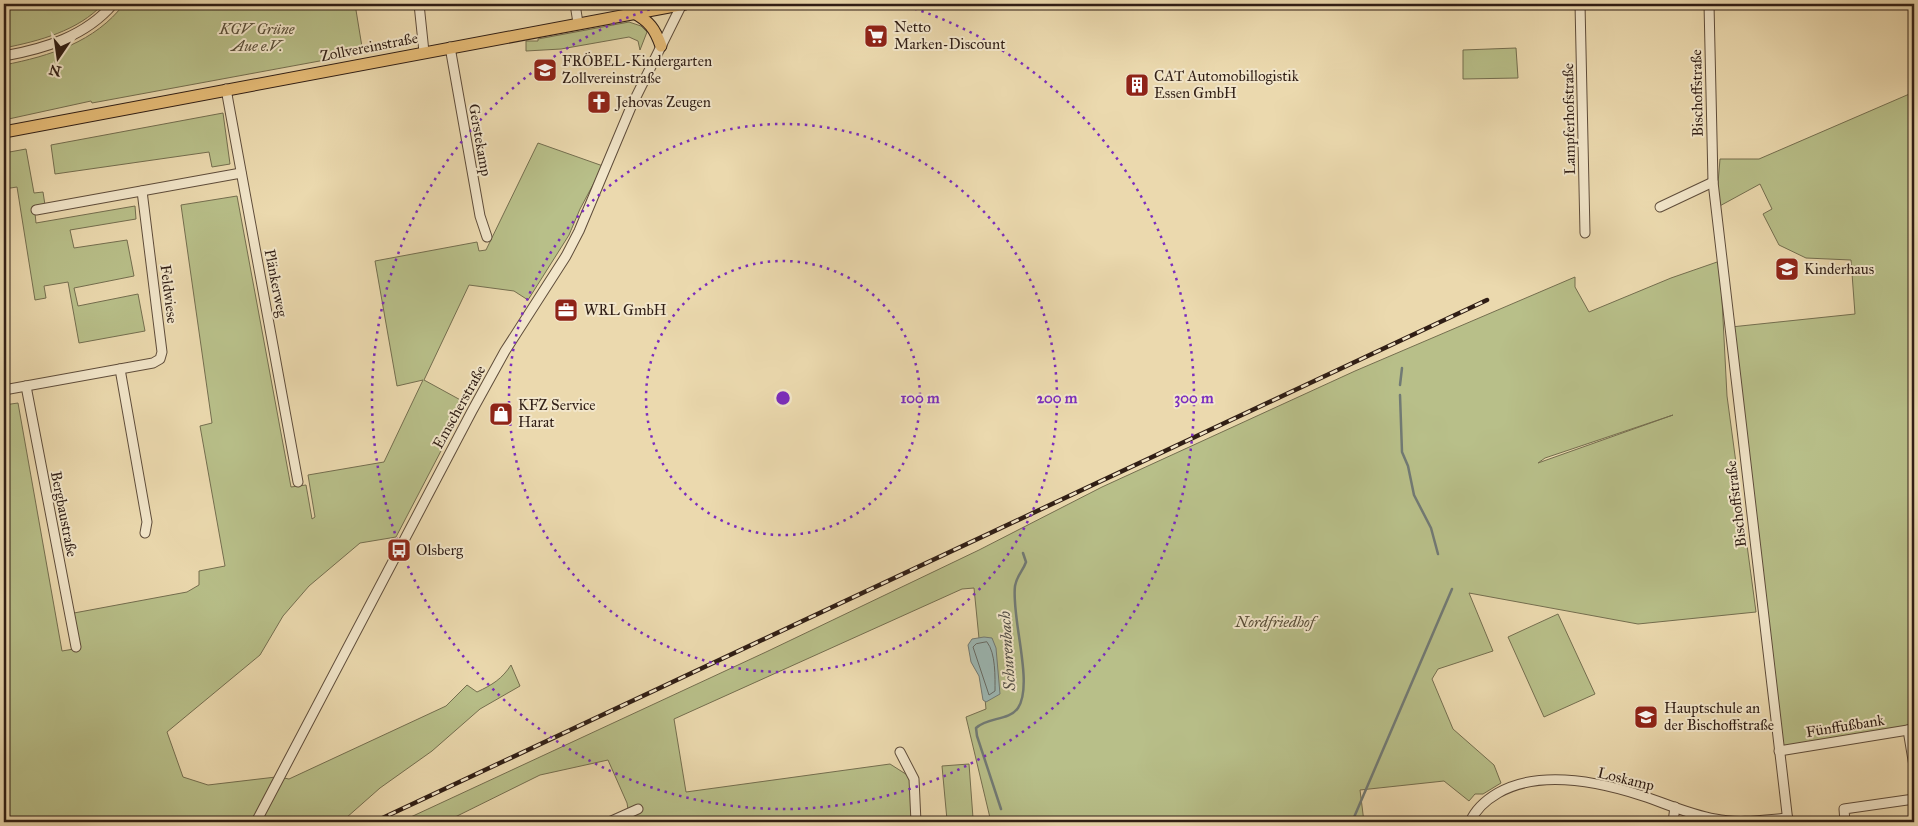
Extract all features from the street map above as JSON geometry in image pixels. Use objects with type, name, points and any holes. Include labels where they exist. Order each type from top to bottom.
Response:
[{"type":"main road","name":"Zollvereinstraße","points":[[4,132],[683,4]]},
{"type":"main road","points":[[634,13],[647,21],[656,32],[661,46]]},
{"type":"street","points":[[4,56],[62,40],[86,29],[104,15],[113,4]]},
{"type":"street","points":[[419,4],[424,52]]},
{"type":"street","points":[[574,4],[578,23]]},
{"type":"street","name":"Emscherstraße","points":[[256,822],[472,412],[505,352],[566,256],[579,231],[620,132],[683,4]]},
{"type":"street","name":"Lampferhofstraße","points":[[1580,4],[1585,233]]},
{"type":"street","name":"Bischoffstraße","points":[[1709,4],[1713,182],[1788,820]]},
{"type":"street","name":"Gerstekamp","points":[[450,47],[480,216],[487,237]]},
{"type":"street","name":"Plänkerweg","points":[[226,89],[298,482]]},
{"type":"street","points":[[36,210],[241,173]]},
{"type":"street","points":[[1660,207],[1713,182]]},
{"type":"street","name":"Feldwiese","points":[[4,390],[153,363],[160,359],[162,352],[142,191]]},
{"type":"street","points":[[120,369],[147,522],[145,533]]},
{"type":"street","name":"Bergbaustraße","points":[[26,386],[76,647]]},
{"type":"street","points":[[1911,729],[1914,766]]},
{"type":"street","name":"Fünffußbank","points":[[1779,751],[1911,729]]},
{"type":"street","points":[[900,752],[914,780],[916,822]]},
{"type":"street","name":"Loskamp","points":[[1470,822],[1480,805],[1490,797],[1508,787],[1542,781],[1596,785],[1642,796],[1726,821],[1788,820]]},
{"type":"street","points":[[1846,822],[1844,809],[1914,799]]},
{"type":"street","points":[[1673,822],[1675,807]]},
{"type":"street","points":[[609,822],[638,809]]},
{"type":"green space","points":[[4,4],[103,4],[82,21],[57,34],[4,48]]},
{"type":"green space","name":"KGV Grüne Aue e.V.","points":[[124,4],[355,4],[363,53],[92,103],[91,101],[4,120],[4,65],[55,52],[85,38],[112,17]]},
{"type":"green space","points":[[629,22],[641,26],[647,32],[640,50],[638,41],[629,37],[561,49],[526,51],[526,41],[538,41],[538,39]]},
{"type":"green space","points":[[1516,48],[1518,78],[1463,79],[1463,50]]},
{"type":"green space","points":[[1914,92],[1914,727],[1781,748],[1731,327],[1855,314],[1851,260],[1806,258],[1779,245],[1763,214],[1772,209],[1760,184],[1716,208],[1720,159],[1759,159]]},
{"type":"green space","points":[[223,113],[230,164],[212,167],[209,152],[55,174],[51,145]]},
{"type":"green space","points":[[538,143],[603,166],[580,209],[569,235],[528,300],[514,291],[469,285],[424,380],[466,403],[396,537],[360,543],[309,586],[283,616],[260,655],[167,732],[183,777],[208,785],[276,777],[252,822],[4,822],[4,405],[18,403],[62,651],[80,648],[74,613],[187,592],[199,585],[199,571],[225,566],[200,426],[212,423],[181,205],[237,196],[291,487],[306,485],[312,519],[315,517],[308,475],[384,462],[423,380],[397,386],[375,261],[477,242],[479,251],[486,250]]},
{"type":"green space","points":[[26,149],[34,193],[43,192],[45,205],[35,213],[36,223],[135,206],[136,219],[70,230],[74,248],[127,240],[134,276],[74,288],[78,306],[138,294],[145,331],[79,343],[68,282],[44,286],[46,298],[35,300],[17,187],[4,189],[4,153]]},
{"type":"green space","name":"Nordfriedhof","points":[[1720,261],[1727,396],[1756,612],[1638,624],[1469,593],[1493,651],[1438,669],[1432,679],[1453,729],[1494,765],[1501,783],[1483,794],[1475,794],[1469,801],[1444,781],[1360,790],[1364,822],[991,822],[966,717],[986,709],[974,588],[962,589],[674,719],[686,792],[890,764],[912,778],[915,822],[630,822],[627,803],[608,760],[540,775],[445,822],[400,822],[766,652],[979,550],[1102,487],[1355,371],[1575,277],[1575,287],[1589,312],[1671,278]],"holes":[[[1673,415],[1538,463],[1545,458]]]},
{"type":"green space","points":[[1558,614],[1595,694],[1544,717],[1508,637]]},
{"type":"green space","points":[[511,665],[520,686],[480,709],[432,751],[380,788],[346,818],[346,822],[260,822],[284,778],[289,779],[446,706],[467,685],[477,692],[500,678]]},
{"type":"green space","points":[[969,764],[973,818],[947,820],[942,766]]},
{"type":"water","points":[[992,638],[996,648],[1000,694],[986,702],[983,700],[979,676],[971,662],[968,645],[972,639]]},
{"type":"waterway","points":[[1400,385],[1402,368]]},
{"type":"waterway","points":[[1400,395],[1402,452],[1408,466],[1414,495],[1431,528],[1438,554]]},
{"type":"waterway","name":"Schurenbach","points":[[1001,809],[976,728],[986,722],[1014,712],[1018,708],[1022,697],[1024,683],[1023,667],[1016,615],[1015,586],[1026,562],[1023,553]]},
{"type":"waterway","points":[[1352,822],[1452,589]]},
{"type":"railway","points":[[374,822],[1487,300]]},
{"type":"place","name":"Netto Marken-Discount","points":[[876,36]]},
{"type":"place","name":"FRÖBEL-Kindergarten Zollvereinstraße","points":[[545,70]]},
{"type":"place","name":"CAT Automobillogistik Essen GmbH","points":[[1137,85]]},
{"type":"place","name":"Jehovas Zeugen","points":[[599,102]]},
{"type":"place","name":"Kinderhaus","points":[[1787,269]]},
{"type":"place","name":"WRL GmbH","points":[[566,310]]},
{"type":"place","name":"KFZ Service Harat","points":[[501,414]]},
{"type":"place","name":"Olsberg","points":[[399,550]]},
{"type":"place","name":"Hauptschule an der Bischoffstraße","points":[[1646,717]]}]
